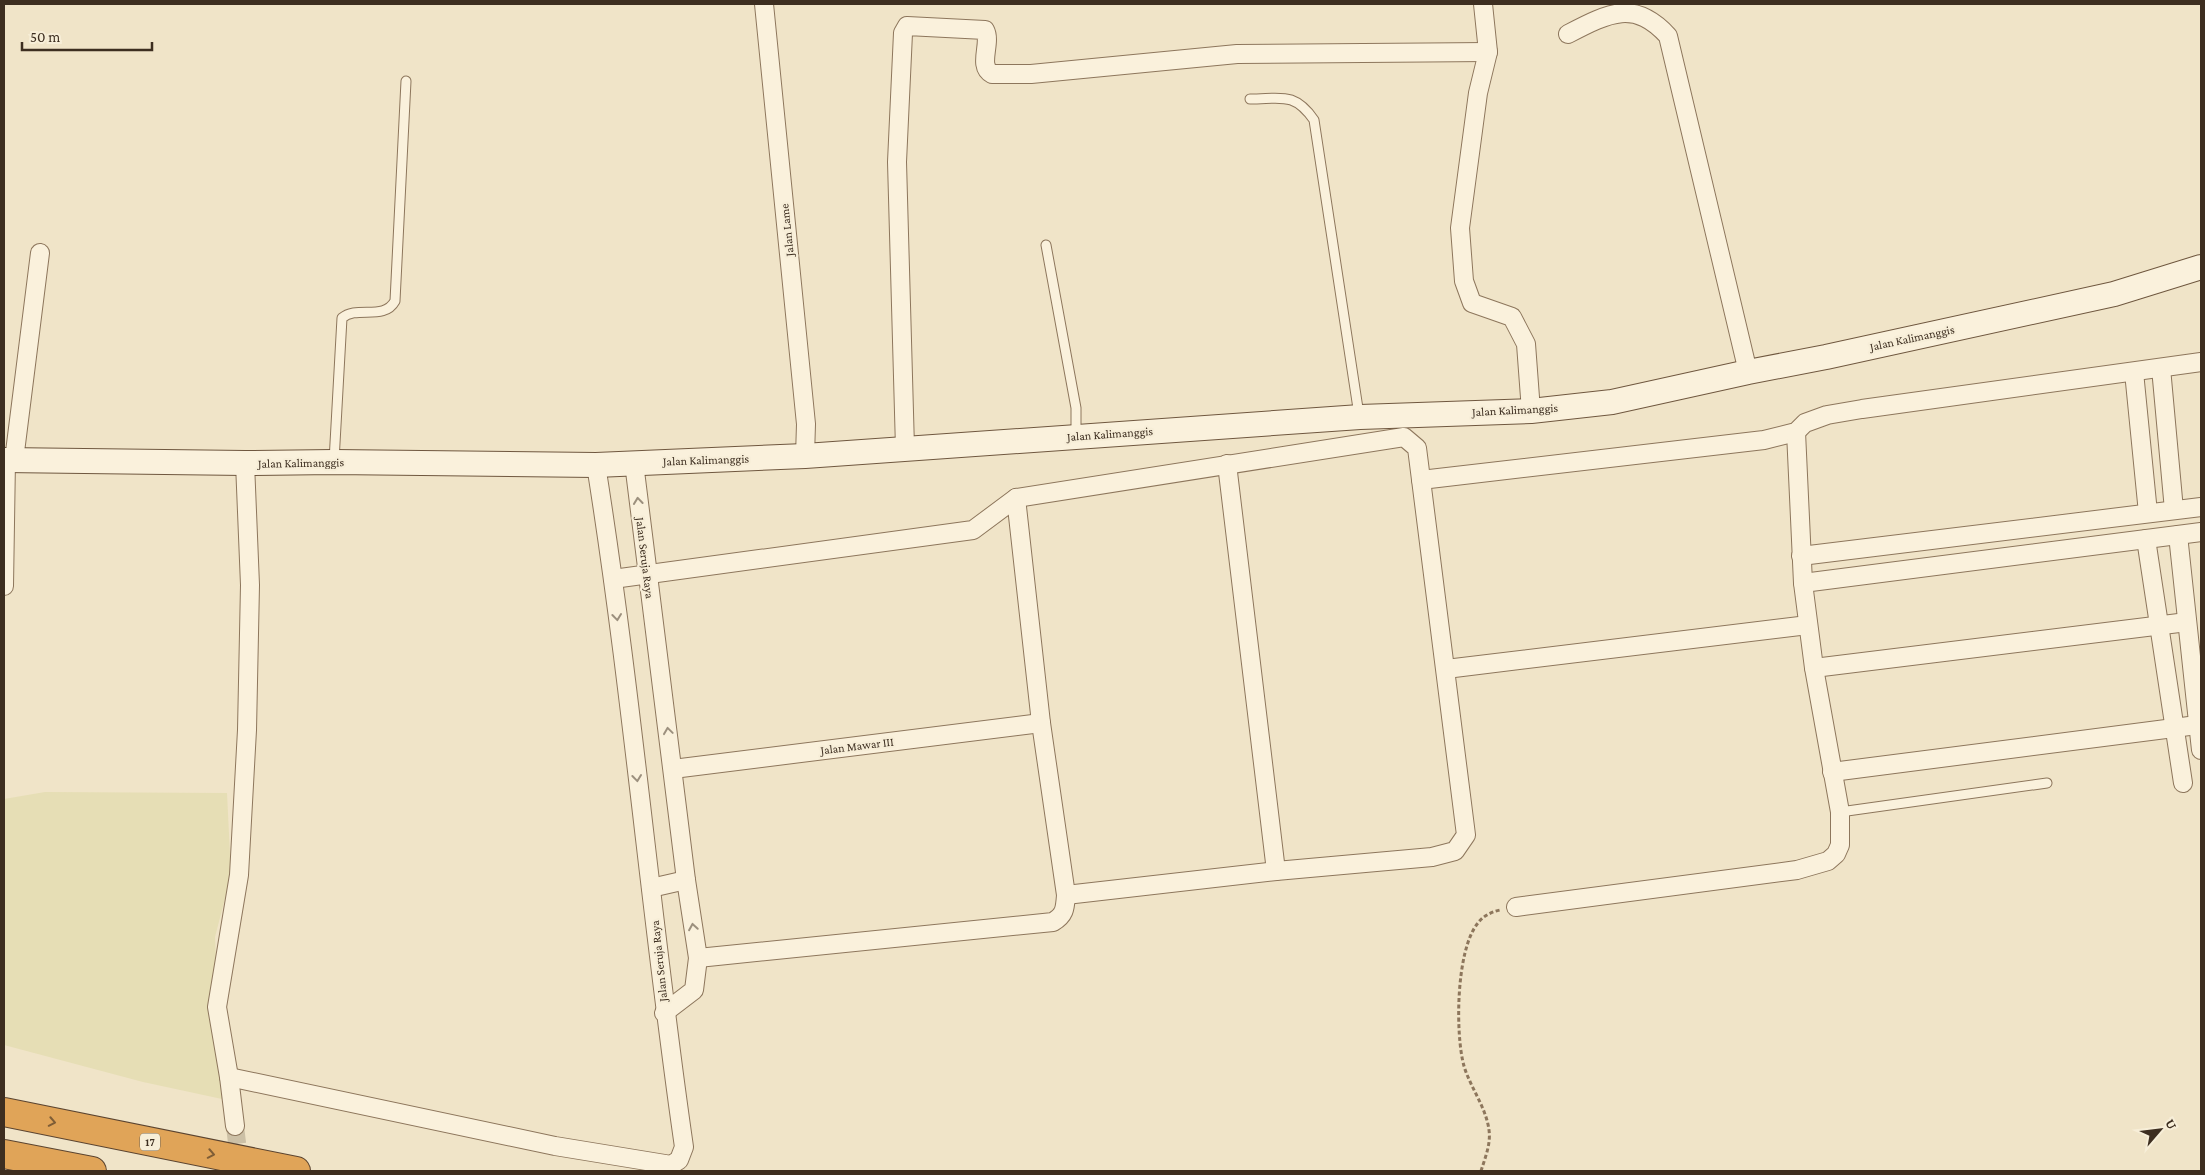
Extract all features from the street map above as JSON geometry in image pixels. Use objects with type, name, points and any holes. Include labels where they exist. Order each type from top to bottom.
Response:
[{"type":"highway","name":"17","points":[[4,1112],[296,1171]]},
{"type":"highway","points":[[4,1154],[92,1171]]},
{"type":"main road","name":"Jalan Kalimanggis","points":[[8,460],[245,464],[334,462],[596,465],[805,456],[1360,417],[1531,411],[1612,402],[1826,357],[2114,294],[2201,267]]},
{"type":"street","name":"Jalan Lame","points":[[764,4],[806,424],[805,456]]},
{"type":"street","points":[[1483,4],[1488,52],[1478,93],[1460,228],[1464,281],[1472,303],[1512,317],[1526,344],[1531,411]]},
{"type":"street","points":[[1568,34],[1626,5],[1639,6],[1647,10],[1659,21],[1668,36],[1748,372]]},
{"type":"street","points":[[905,448],[898,162],[903,33],[907,26],[985,30],[987,35],[986,66],[988,72],[992,74],[1031,74],[1237,54],[1488,52]]},
{"type":"street","points":[[4,586],[8,460],[40,253]]},
{"type":"street","points":[[1422,480],[1764,440],[1796,432],[1805,423],[1827,415],[1862,408],[2201,362]]},
{"type":"street","points":[[2161,368],[2174,510]]},
{"type":"street","points":[[2134,372],[2148,513]]},
{"type":"street","points":[[1516,908],[1797,870],[1834,858],[1840,845],[1840,812],[1814,668],[1803,583],[1796,432]]},
{"type":"street","points":[[613,579],[973,530],[1016,498],[1404,437],[1417,448],[1446,669],[1466,835],[1455,851],[1432,857],[1276,871],[1066,895]]},
{"type":"street","name":"Jalan Seruja Raya","points":[[634,463],[686,880],[698,958],[694,990],[664,1013]]},
{"type":"street","points":[[235,1126],[217,1007],[239,875],[247,730],[250,585],[245,464]]},
{"type":"street","points":[[1227,464],[1276,871]]},
{"type":"street","name":"Jalan Seruja Raya","points":[[596,465],[613,579],[651,888],[664,1013]]},
{"type":"street","points":[[698,958],[1053,922],[1061,917],[1065,910],[1066,895],[1040,723],[1016,498]]},
{"type":"street","points":[[1801,556],[2201,506]]},
{"type":"street","points":[[2075,522],[2078,547]]},
{"type":"street","points":[[1803,583],[2201,532]]},
{"type":"street","points":[[2178,535],[2187,622],[2195,644],[2197,725],[2201,750]]},
{"type":"street","points":[[2146,539],[2183,783]]},
{"type":"street","points":[[1814,668],[2187,622]]},
{"type":"street","points":[[1446,669],[1808,625]]},
{"type":"street","name":"Jalan Mawar III","points":[[673,769],[1040,723]]},
{"type":"street","points":[[1832,772],[2197,725]]},
{"type":"street","points":[[651,888],[686,880]]},
{"type":"street","points":[[229,1077],[555,1146],[671,1165],[678,1160],[684,1147],[664,1013]]},
{"type":"lane","points":[[334,462],[342,318],[349,314],[385,311],[395,301],[406,81]]},
{"type":"lane","points":[[1250,99],[1294,99],[1306,108],[1314,120],[1360,417]]},
{"type":"lane","points":[[1046,245],[1076,408],[1076,436]]},
{"type":"lane","points":[[1840,812],[2047,783]]},
{"type":"path","points":[[1481,1171],[1488,1147],[1489,1130],[1463,1063],[1459,1015],[1461,977],[1469,941],[1478,922],[1491,912],[1516,908]]},
{"type":"shaded area","points":[[45,792],[227,793],[231,875],[215,937],[222,1099],[143,1082],[4,1045],[4,799]]},
{"type":"tunnel","points":[[235,1126],[240,1168]]}]
